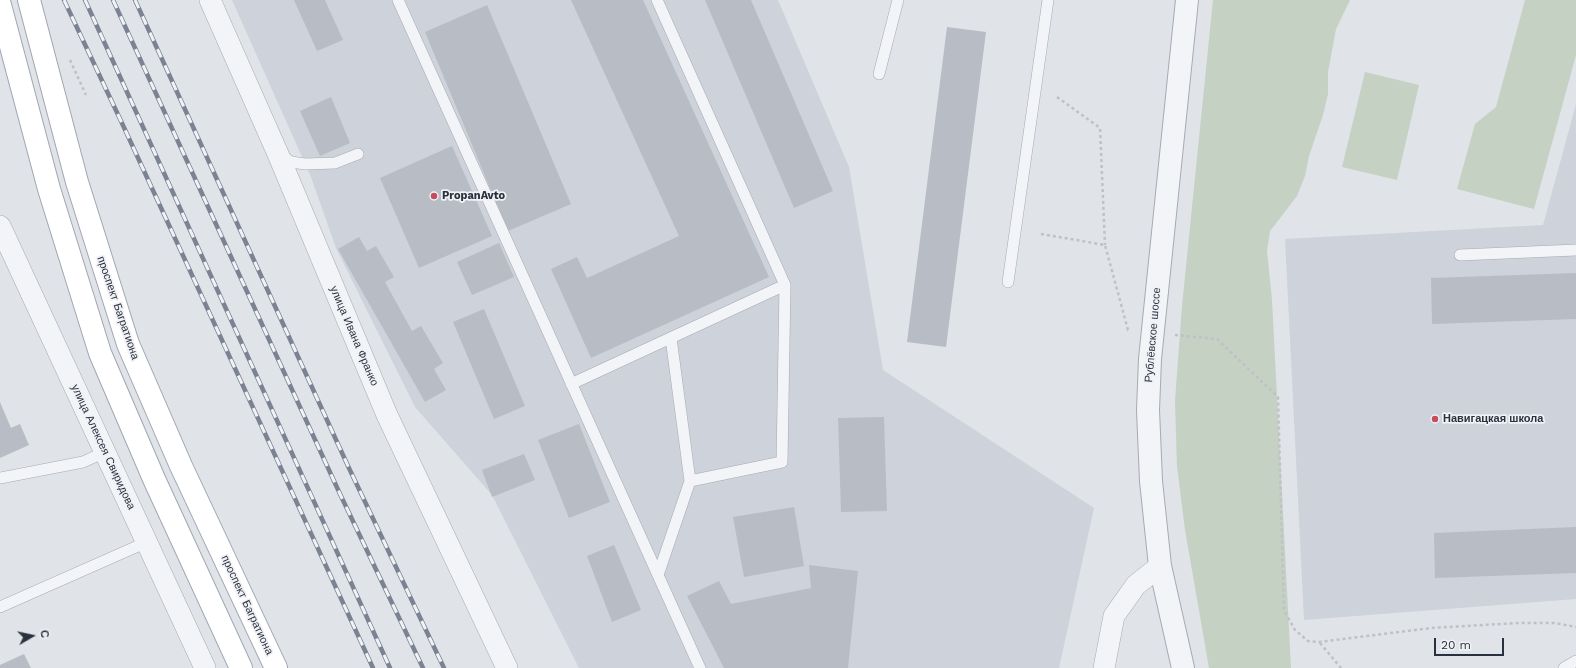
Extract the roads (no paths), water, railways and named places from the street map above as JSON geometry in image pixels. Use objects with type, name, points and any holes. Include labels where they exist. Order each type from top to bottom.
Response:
[{"type":"main road","name":"проспект Багратиона","points":[[29,0],[77,182],[128,344],[181,466],[276,668]]},
{"type":"main road","points":[[0,5],[49,189],[100,353],[154,480],[241,668]]},
{"type":"street","name":"улица Ивана Франко","points":[[210,0],[278,154],[387,415],[507,668]]},
{"type":"street","name":"Рублёвское шоссе","points":[[1183,668],[1160,566],[1150,481],[1148,410],[1153,333],[1188,0]]},
{"type":"street","name":"улица Алексея Свиридова","points":[[0,226],[206,668]]},
{"type":"street","points":[[1104,668],[1114,616],[1136,585],[1160,566]]},
{"type":"lane","points":[[398,0],[700,668]]},
{"type":"lane","points":[[657,0],[785,285],[782,462],[690,481]]},
{"type":"lane","points":[[879,74],[898,0]]},
{"type":"lane","points":[[1008,282],[1048,0]]},
{"type":"lane","points":[[278,154],[291,162],[305,164],[335,164],[358,154]]},
{"type":"lane","points":[[1460,255],[1576,250]]},
{"type":"lane","points":[[571,384],[785,285]]},
{"type":"lane","points":[[658,575],[690,481],[671,338]]},
{"type":"lane","points":[[0,478],[83,462],[105,452]]},
{"type":"lane","points":[[0,607],[147,542]]},
{"type":"lane","points":[[1564,668],[1576,660]]},
{"type":"railway","points":[[64,0],[373,668]]},
{"type":"railway","points":[[85,0],[390,668]]},
{"type":"railway","points":[[113,0],[340,494],[423,668]]},
{"type":"railway","points":[[135,0],[348,466],[444,668]]},
{"type":"place","name":"PropanAvto","points":[[434,196]]},
{"type":"place","name":"Навигацкая школа","points":[[1435,419]]}]
